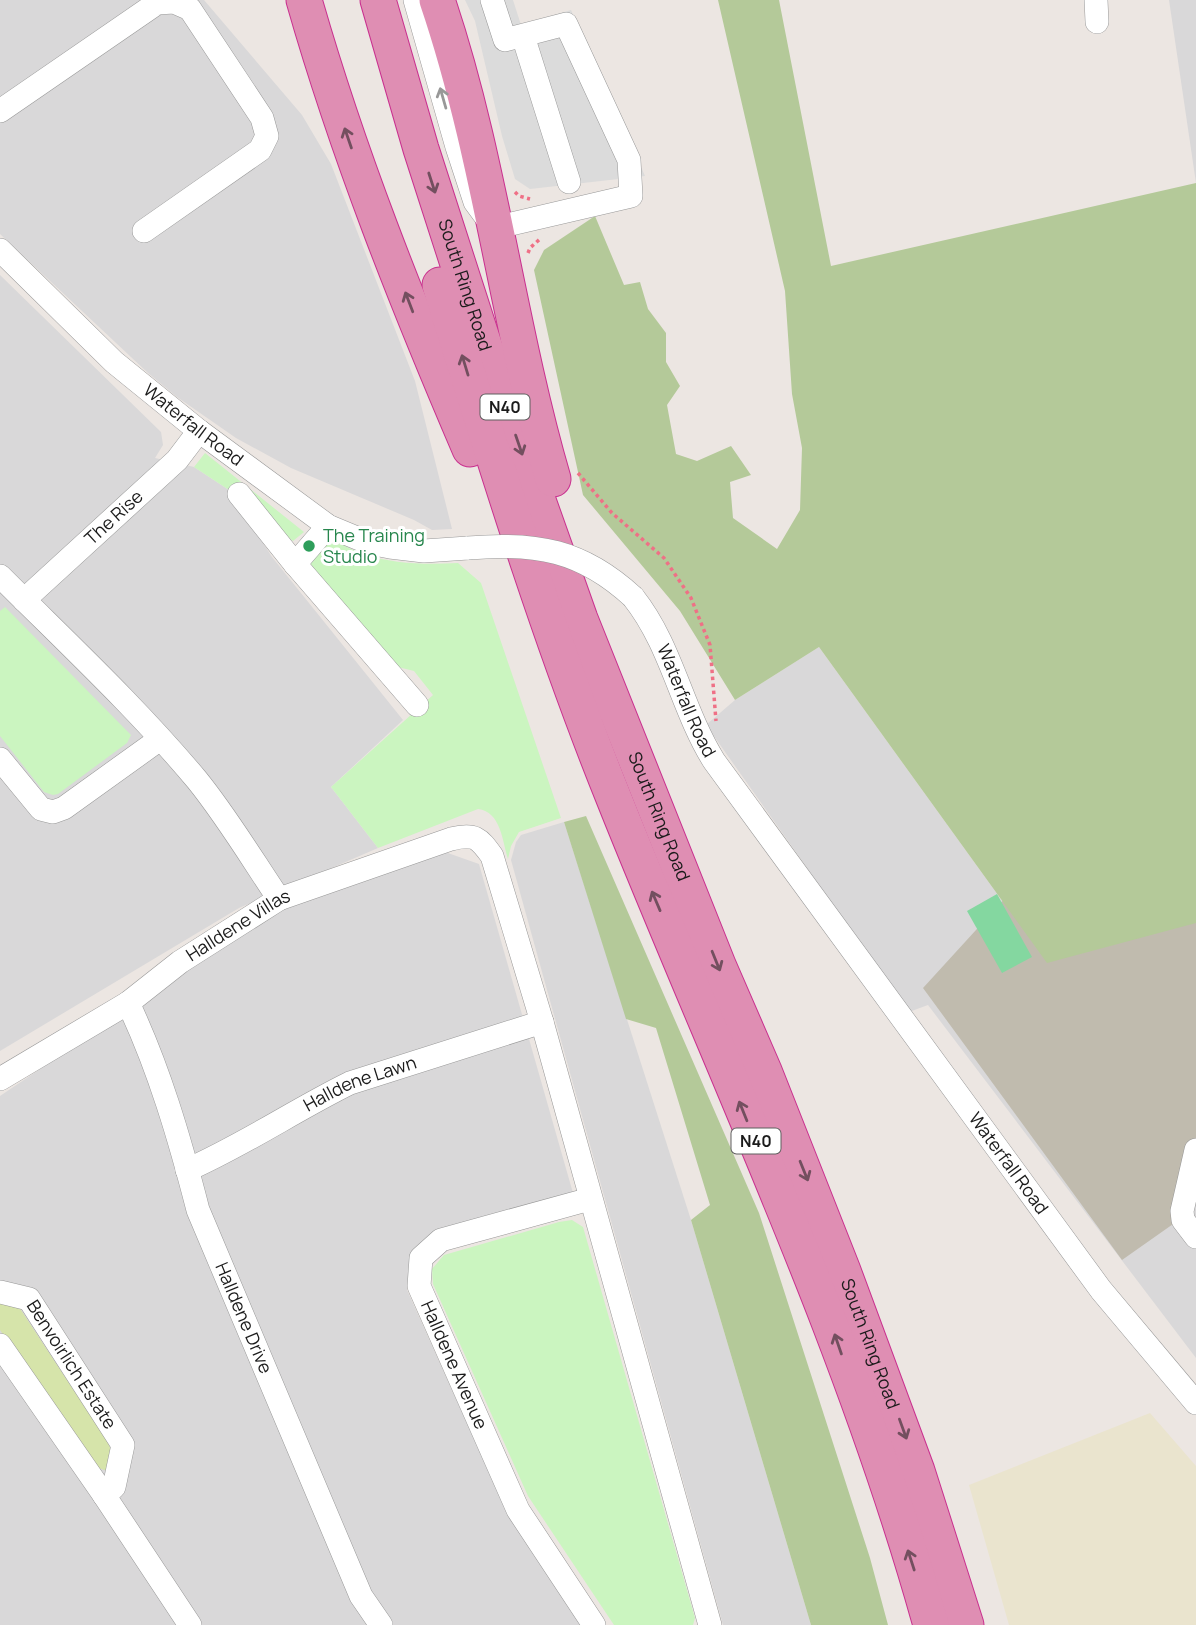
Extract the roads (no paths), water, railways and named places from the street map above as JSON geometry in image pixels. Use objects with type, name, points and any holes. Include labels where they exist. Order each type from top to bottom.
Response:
[{"type":"highway","points":[[304,0],[323,67],[418,327],[562,663]]},
{"type":"highway","name":"South Ring Road","points":[[354,0],[398,152],[562,663],[615,800],[833,1330],[880,1464],[931,1625]]},
{"type":"highway","name":"South Ring Road","points":[[378,0],[421,149],[497,385],[580,620],[843,1271],[918,1471],[966,1625]]},
{"type":"highway","points":[[437,0],[498,183],[494,228],[516,264],[542,442],[656,806]]},
{"type":"street","points":[[415,0],[475,202],[494,228],[631,196],[629,160],[566,24],[505,40],[492,0]]},
{"type":"street","points":[[0,111],[157,3],[174,2],[190,9],[262,118],[267,136],[260,150],[144,231]]},
{"type":"street","points":[[523,36],[569,182]]},
{"type":"street","points":[[498,183],[502,200],[512,207],[554,213]]},
{"type":"street","points":[[516,264],[511,250],[522,233],[554,213]]},
{"type":"street","name":"Waterfall Road","points":[[0,250],[114,362],[199,431],[328,526],[369,543],[424,551],[517,545],[536,547],[566,554],[601,570],[633,597],[648,615],[661,640],[693,725],[714,761],[1101,1290],[1196,1403]]},
{"type":"street","name":"The Rise","points":[[24,600],[177,460],[199,431]]},
{"type":"street","points":[[239,494],[295,564],[417,705]]},
{"type":"street","points":[[295,564],[328,526]]},
{"type":"street","points":[[0,576],[118,693],[160,739],[215,804],[279,899]]},
{"type":"street","points":[[0,759],[41,809],[53,812],[64,808],[160,739]]},
{"type":"street","name":"Halldene Villas","points":[[0,1079],[128,1003],[180,962],[279,899],[466,835],[480,839],[492,856],[542,1021]]},
{"type":"street","name":"Halldene Drive","points":[[128,1003],[144,1036],[198,1210],[361,1596],[382,1625]]},
{"type":"street","points":[[542,1021],[710,1625]]},
{"type":"street","name":"Halldene Lawn","points":[[187,1170],[225,1153],[350,1083],[542,1021]]},
{"type":"street","points":[[1196,1150],[1182,1211],[1183,1220],[1196,1237]]},
{"type":"street","name":"Halldene Avenue","points":[[590,1199],[440,1240],[421,1258],[419,1286],[518,1510],[594,1625]]},
{"type":"street","name":"Benvoirlich Estate","points":[[0,1292],[29,1299],[124,1445],[114,1487],[104,1495]]},
{"type":"street","points":[[0,1345],[190,1625]]},
{"type":"place","name":"The Training Studio","points":[[309,546]]}]
